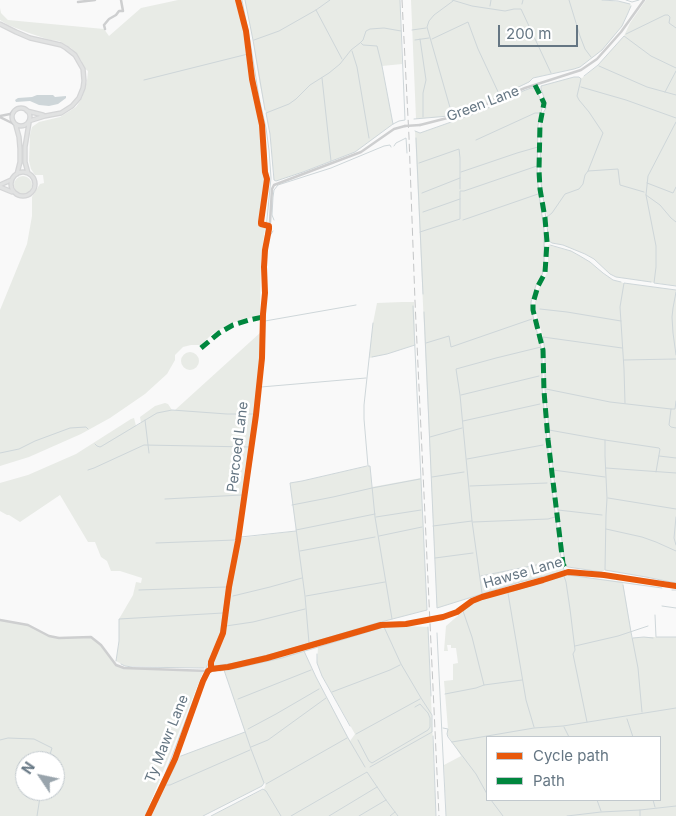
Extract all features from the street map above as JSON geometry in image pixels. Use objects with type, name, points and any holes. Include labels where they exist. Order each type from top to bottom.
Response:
[{"type":"street","points":[[78,2],[95,0]]},
{"type":"street","points":[[105,29],[104,25],[109,19],[123,11],[121,0]]},
{"type":"street","name":"Green Lane","points":[[269,226],[273,186],[276,183],[361,152],[394,129],[420,125],[463,114],[525,88],[581,70],[597,59],[621,32],[644,0]]},
{"type":"street","points":[[0,24],[30,38],[61,45],[72,52],[83,69],[84,81],[78,98],[72,106],[61,113],[29,121],[22,126],[0,116]]},
{"type":"street","points":[[0,116],[10,114],[22,108],[45,116]]},
{"type":"street","points":[[0,186],[12,180],[17,174],[20,158],[19,138],[12,118],[14,111]]},
{"type":"street","points":[[27,111],[30,115],[25,140],[25,162],[28,174]]},
{"type":"street","points":[[0,186],[15,194],[24,196],[30,194],[34,188],[34,180],[24,172],[17,174]]},
{"type":"street","points":[[12,180],[11,187],[15,194]]},
{"type":"street","name":"Hawse Lane","points":[[0,620],[28,625],[49,636],[92,637],[101,645],[116,665],[124,668],[207,670],[267,658],[381,625],[406,624],[443,617],[457,612],[472,601],[482,597],[567,572],[604,575],[676,586]]},
{"type":"street","name":"Ty Mawr Lane","points":[[148,816],[175,760],[207,670]]},
{"type":"shaded area","points":[[178,0],[241,0],[267,154],[259,224],[265,228],[261,260],[260,316],[234,322],[212,334],[201,345],[183,347],[175,355],[175,360],[167,374],[145,394],[110,418],[81,434],[29,457],[0,466],[0,310],[27,244],[32,216],[32,197],[40,184],[44,183],[43,175],[35,175],[31,169],[29,161],[30,135],[32,127],[39,122],[60,117],[76,107],[82,98],[88,71],[71,48],[59,41],[29,33],[0,20],[0,8],[1,13],[8,20],[104,29],[109,36],[141,8]]},
{"type":"shaded area","points":[[245,0],[400,0],[402,64],[382,66],[393,124],[355,152],[303,172],[274,180],[270,133]]},
{"type":"shaded area","points":[[411,0],[602,0],[622,2],[631,6],[622,26],[602,50],[580,67],[533,78],[529,82],[478,107],[449,116],[416,119]]},
{"type":"shaded area","points":[[646,0],[676,0],[676,286],[616,277],[585,254],[549,241],[542,190],[540,160],[541,125],[546,103],[541,86],[574,77],[582,78],[598,65],[624,36],[630,23]]},
{"type":"shaded area","points":[[531,88],[535,88],[542,103],[538,125],[537,175],[545,238],[544,267],[536,285],[531,308],[542,352],[542,388],[551,482],[562,566],[565,571],[520,582],[437,608],[415,131],[420,133],[471,115]]},
{"type":"shaded area","points":[[37,95],[66,96],[66,98],[58,104],[49,106],[39,105],[30,101],[16,102],[15,100]]},
{"type":"shaded area","points":[[23,176],[29,179],[32,185],[29,191],[23,194],[17,191],[14,185],[17,179]]},
{"type":"shaded area","points":[[548,245],[571,251],[590,262],[613,280],[676,290],[676,583],[605,570],[602,572],[568,567],[565,564],[545,389],[545,352],[535,309],[539,288],[548,269]]},
{"type":"shaded area","points":[[414,302],[415,345],[369,358],[377,303]]},
{"type":"shaded area","points":[[261,332],[260,361],[252,428],[234,554],[220,635],[207,668],[125,666],[116,661],[119,641],[119,619],[133,595],[136,582],[141,583],[142,578],[120,571],[111,571],[107,561],[101,557],[95,542],[88,542],[60,495],[20,522],[0,511],[0,483],[28,475],[76,454],[131,419],[134,418],[136,426],[141,423],[140,417],[155,406],[165,403],[172,410],[175,410]]},
{"type":"shaded area","points":[[186,352],[194,352],[199,357],[197,368],[186,370],[181,365],[181,357]]},
{"type":"shaded area","points":[[370,466],[372,487],[421,478],[427,610],[276,653],[214,666],[213,663],[224,634],[240,538],[296,531],[290,483]]},
{"type":"shaded area","points":[[568,575],[623,582],[632,638],[676,637],[676,816],[446,816],[444,765],[461,756],[447,734],[444,681],[453,680],[453,664],[458,663],[456,648],[451,648],[451,645],[447,645],[448,651],[444,651],[446,626],[469,606],[485,598]]},
{"type":"shaded area","points":[[0,620],[28,625],[49,636],[59,638],[91,637],[101,645],[116,665],[123,668],[204,670],[145,816],[0,816]]},
{"type":"shaded area","points":[[389,625],[428,627],[436,816],[211,816],[264,789],[266,784],[264,783],[262,786],[203,816],[150,816],[175,766],[178,755],[181,756],[245,732],[224,670],[304,651],[350,741],[355,734],[322,676],[317,663],[318,647]]},
{"type":"waterway","points":[[145,816],[164,777],[220,635],[234,554],[260,361],[263,260],[271,178],[266,128],[242,0]]},
{"type":"waterway","points":[[245,0],[265,110]]},
{"type":"waterway","points":[[254,40],[279,31],[330,0]]},
{"type":"waterway","points":[[400,0],[405,120],[393,124],[355,152],[303,172],[274,180],[266,113],[289,104],[310,85],[340,64],[351,50],[363,40],[366,31],[384,28],[401,31]]},
{"type":"waterway","points":[[452,0],[472,6],[505,11],[521,9],[551,73]]},
{"type":"waterway","points":[[490,6],[491,0]]},
{"type":"waterway","points":[[522,4],[523,0]]},
{"type":"waterway","points":[[569,0],[585,49],[591,57]]},
{"type":"waterway","points":[[602,0],[630,4]]},
{"type":"waterway","points":[[626,0],[632,2],[639,0]]},
{"type":"waterway","points":[[451,111],[427,27],[434,15],[453,1]]},
{"type":"waterway","points":[[487,102],[529,82],[533,78],[580,67],[602,50],[622,26],[631,6]]},
{"type":"waterway","points":[[316,10],[342,59]]},
{"type":"waterway","points":[[626,34],[665,15],[670,17],[669,23],[676,28]]},
{"type":"waterway","points":[[432,39],[468,22],[478,49],[500,96]]},
{"type":"waterway","points":[[412,30],[426,28]]},
{"type":"waterway","points":[[584,76],[598,65],[624,36],[651,56],[676,68]]},
{"type":"waterway","points":[[415,40],[429,38]]},
{"type":"waterway","points":[[420,39],[426,80],[423,93],[423,117]]},
{"type":"waterway","points":[[361,43],[363,45],[377,46],[393,124]]},
{"type":"waterway","points":[[352,51],[357,67],[369,138]]},
{"type":"waterway","points":[[144,80],[248,54]]},
{"type":"waterway","points":[[599,66],[647,87],[676,95]]},
{"type":"waterway","points":[[665,92],[676,71]]},
{"type":"waterway","points":[[588,171],[603,133],[577,96],[581,79],[574,77],[541,86],[546,108],[542,115],[541,125],[540,175],[549,241],[585,254],[616,277],[651,282]]},
{"type":"waterway","points":[[322,78],[331,161]]},
{"type":"waterway","points":[[581,87],[626,100],[676,118]]},
{"type":"waterway","points":[[415,131],[420,133],[471,115],[531,88],[535,88],[540,98],[542,108],[538,125],[537,175],[544,230],[544,267],[536,285],[531,308],[542,352],[542,388],[551,482],[562,566],[565,571],[520,582],[437,608],[424,312]]},
{"type":"waterway","points":[[414,119],[449,116],[477,107]]},
{"type":"waterway","points":[[476,140],[535,113],[539,113]]},
{"type":"waterway","points":[[676,122],[648,176],[646,195],[656,246],[654,283],[676,286]]},
{"type":"waterway","points":[[394,146],[406,138],[407,153]]},
{"type":"waterway","points":[[416,138],[423,294]]},
{"type":"waterway","points":[[274,220],[272,215],[273,197],[274,190],[278,185],[331,168],[384,146],[390,145],[391,147]]},
{"type":"waterway","points":[[461,172],[538,147]]},
{"type":"waterway","points":[[419,163],[459,149],[460,189]]},
{"type":"waterway","points":[[420,232],[460,219],[460,191],[537,166]]},
{"type":"waterway","points":[[547,217],[565,194],[579,189],[588,171],[618,169],[620,185],[644,192]]},
{"type":"waterway","points":[[422,193],[460,178]]},
{"type":"waterway","points":[[647,183],[673,193],[676,187]]},
{"type":"waterway","points":[[463,220],[538,194]]},
{"type":"waterway","points":[[646,195],[660,205],[676,222]]},
{"type":"waterway","points":[[423,212],[460,199]]},
{"type":"waterway","points":[[265,315],[266,257],[268,239],[273,231]]},
{"type":"waterway","points":[[550,245],[571,251],[590,262],[613,280],[621,282]]},
{"type":"waterway","points":[[625,403],[620,307],[624,283],[676,290]]},
{"type":"waterway","points":[[676,292],[672,317],[676,355]]},
{"type":"waterway","points":[[356,305],[265,321],[264,359],[252,459],[224,634],[213,663],[214,666],[276,653],[427,610],[413,306]]},
{"type":"waterway","points":[[540,309],[621,321]]},
{"type":"waterway","points":[[426,343],[449,336],[451,347],[532,319]]},
{"type":"waterway","points":[[373,323],[364,419],[375,517],[392,619]]},
{"type":"waterway","points":[[553,467],[545,389],[543,337],[622,348]]},
{"type":"waterway","points":[[372,357],[415,345]]},
{"type":"waterway","points":[[482,593],[472,521],[456,369],[541,347]]},
{"type":"waterway","points":[[624,360],[676,359]]},
{"type":"waterway","points":[[461,395],[539,376]]},
{"type":"waterway","points":[[261,387],[366,378]]},
{"type":"waterway","points":[[546,389],[610,402],[671,409],[675,409],[676,401]]},
{"type":"waterway","points":[[463,421],[540,404]]},
{"type":"waterway","points":[[671,409],[669,425],[676,428]]},
{"type":"waterway","points":[[95,444],[100,447],[157,413],[172,410],[253,414]]},
{"type":"waterway","points":[[145,420],[149,453]]},
{"type":"waterway","points":[[0,453],[19,449],[70,428],[86,427],[88,429]]},
{"type":"waterway","points":[[430,437],[462,428]]},
{"type":"waterway","points":[[549,430],[659,448],[656,472]]},
{"type":"waterway","points":[[605,440],[607,498],[605,570],[676,583]]},
{"type":"waterway","points":[[88,470],[144,445],[249,447]]},
{"type":"waterway","points":[[467,459],[543,445]]},
{"type":"waterway","points":[[659,456],[676,458]]},
{"type":"waterway","points":[[309,643],[305,596],[290,483],[367,466]]},
{"type":"waterway","points":[[606,468],[676,473]]},
{"type":"waterway","points":[[602,572],[568,567],[565,564],[553,470],[605,477]]},
{"type":"waterway","points":[[432,477],[464,472]]},
{"type":"waterway","points":[[292,505],[420,479]]},
{"type":"waterway","points":[[470,486],[547,483]]},
{"type":"waterway","points":[[165,499],[242,495]]},
{"type":"waterway","points":[[608,498],[676,509]]},
{"type":"waterway","points":[[376,517],[421,510]]},
{"type":"waterway","points":[[558,510],[602,515]]},
{"type":"waterway","points":[[296,530],[375,514]]},
{"type":"waterway","points":[[473,522],[548,519],[555,517]]},
{"type":"waterway","points":[[676,517],[674,538],[676,545]]},
{"type":"waterway","points":[[433,526],[472,521]]},
{"type":"waterway","points":[[379,536],[422,527]]},
{"type":"waterway","points":[[606,529],[642,537],[676,551]]},
{"type":"waterway","points":[[241,537],[296,531]]},
{"type":"waterway","points":[[300,551],[375,537]]},
{"type":"waterway","points":[[156,543],[235,540]]},
{"type":"waterway","points":[[435,558],[473,553]]},
{"type":"waterway","points":[[481,576],[556,561]]},
{"type":"waterway","points":[[567,573],[568,575],[662,588]]},
{"type":"waterway","points":[[513,591],[564,576],[575,650],[573,654],[587,722]]},
{"type":"waterway","points":[[233,596],[302,578]]},
{"type":"waterway","points":[[306,596],[385,582]]},
{"type":"waterway","points":[[623,585],[638,668],[642,712]]},
{"type":"waterway","points":[[139,590],[226,587]]},
{"type":"waterway","points":[[484,685],[472,637],[463,611],[475,602],[504,593]]},
{"type":"waterway","points":[[508,593],[526,700],[534,727]]},
{"type":"waterway","points":[[662,606],[676,608]]},
{"type":"waterway","points":[[226,626],[253,622],[305,609]]},
{"type":"waterway","points":[[116,661],[119,641],[119,619],[223,613]]},
{"type":"waterway","points":[[655,615],[656,637],[676,637]]},
{"type":"waterway","points":[[575,646],[618,636],[648,626]]},
{"type":"waterway","points":[[228,670],[282,658],[384,627],[401,664],[432,715],[432,732],[370,767]]},
{"type":"waterway","points":[[428,627],[431,696]]},
{"type":"waterway","points":[[437,633],[446,816]]},
{"type":"waterway","points":[[633,638],[653,638]]},
{"type":"waterway","points":[[304,651],[348,738],[365,767]]},
{"type":"waterway","points":[[317,654],[317,663],[322,676],[350,726]]},
{"type":"waterway","points":[[121,664],[132,667],[204,668]]},
{"type":"waterway","points":[[332,692],[400,665]]},
{"type":"waterway","points":[[203,816],[262,786],[264,783],[224,670],[220,671]]},
{"type":"waterway","points":[[238,699],[311,670]]},
{"type":"waterway","points":[[205,681],[209,672],[216,671]]},
{"type":"waterway","points":[[445,694],[484,685],[522,680]]},
{"type":"waterway","points":[[187,732],[203,686]]},
{"type":"waterway","points":[[248,729],[319,689]]},
{"type":"waterway","points":[[251,747],[268,740],[326,698]]},
{"type":"waterway","points":[[356,734],[420,699]]},
{"type":"waterway","points":[[358,740],[369,761],[372,763],[428,730],[430,727],[428,713],[420,704],[415,707]]},
{"type":"waterway","points":[[487,736],[676,708]]},
{"type":"waterway","points":[[627,719],[633,736]]},
{"type":"waterway","points":[[564,727],[568,736]]},
{"type":"waterway","points":[[443,728],[448,729],[448,737],[476,774],[486,792]]},
{"type":"waterway","points":[[181,756],[245,732]]},
{"type":"waterway","points":[[433,736],[436,816]]},
{"type":"waterway","points":[[452,742],[486,736]]},
{"type":"waterway","points":[[0,740],[8,738],[34,739],[52,748],[51,751]]},
{"type":"waterway","points":[[266,784],[347,738]]},
{"type":"waterway","points":[[165,785],[170,785],[250,750]]},
{"type":"waterway","points":[[150,816],[175,766],[178,755]]},
{"type":"waterway","points":[[291,816],[367,772],[398,816]]},
{"type":"waterway","points":[[329,816],[377,787]]},
{"type":"waterway","points":[[211,816],[263,789],[281,816]]},
{"type":"waterway","points":[[359,816],[386,800]]},
{"type":"waterway","points":[[37,816],[39,801]]},
{"type":"waterway","points":[[492,801],[503,816]]},
{"type":"waterway","points":[[597,801],[601,811]]},
{"type":"waterway","points":[[653,801],[655,807]]},
{"type":"waterway","points":[[567,816],[676,806]]},
{"type":"waterway","points":[[640,810],[640,816]]},
{"type":"waterway","points":[[390,816],[395,812]]},
{"type":"railway","points":[[402,0],[439,816]]},
{"type":"marked path","points":[[535,85],[544,103],[540,124],[539,170],[547,242],[545,273],[538,286],[533,310],[543,350],[548,440],[563,564],[568,572]]},
{"type":"marked path","points":[[201,348],[219,333],[233,325],[263,317]]},
{"type":"cycle path","name":"Percoed Lane","points":[[211,669],[211,662],[223,633],[256,415],[262,358],[265,250],[269,229],[269,226],[261,224],[267,179],[262,125],[252,79],[246,31],[238,0]]},
{"type":"cycle path","points":[[148,816],[175,759],[203,681],[211,669],[267,658],[381,625],[406,624],[443,617],[457,612],[472,601],[482,597],[568,572],[604,575],[676,586]]}]
